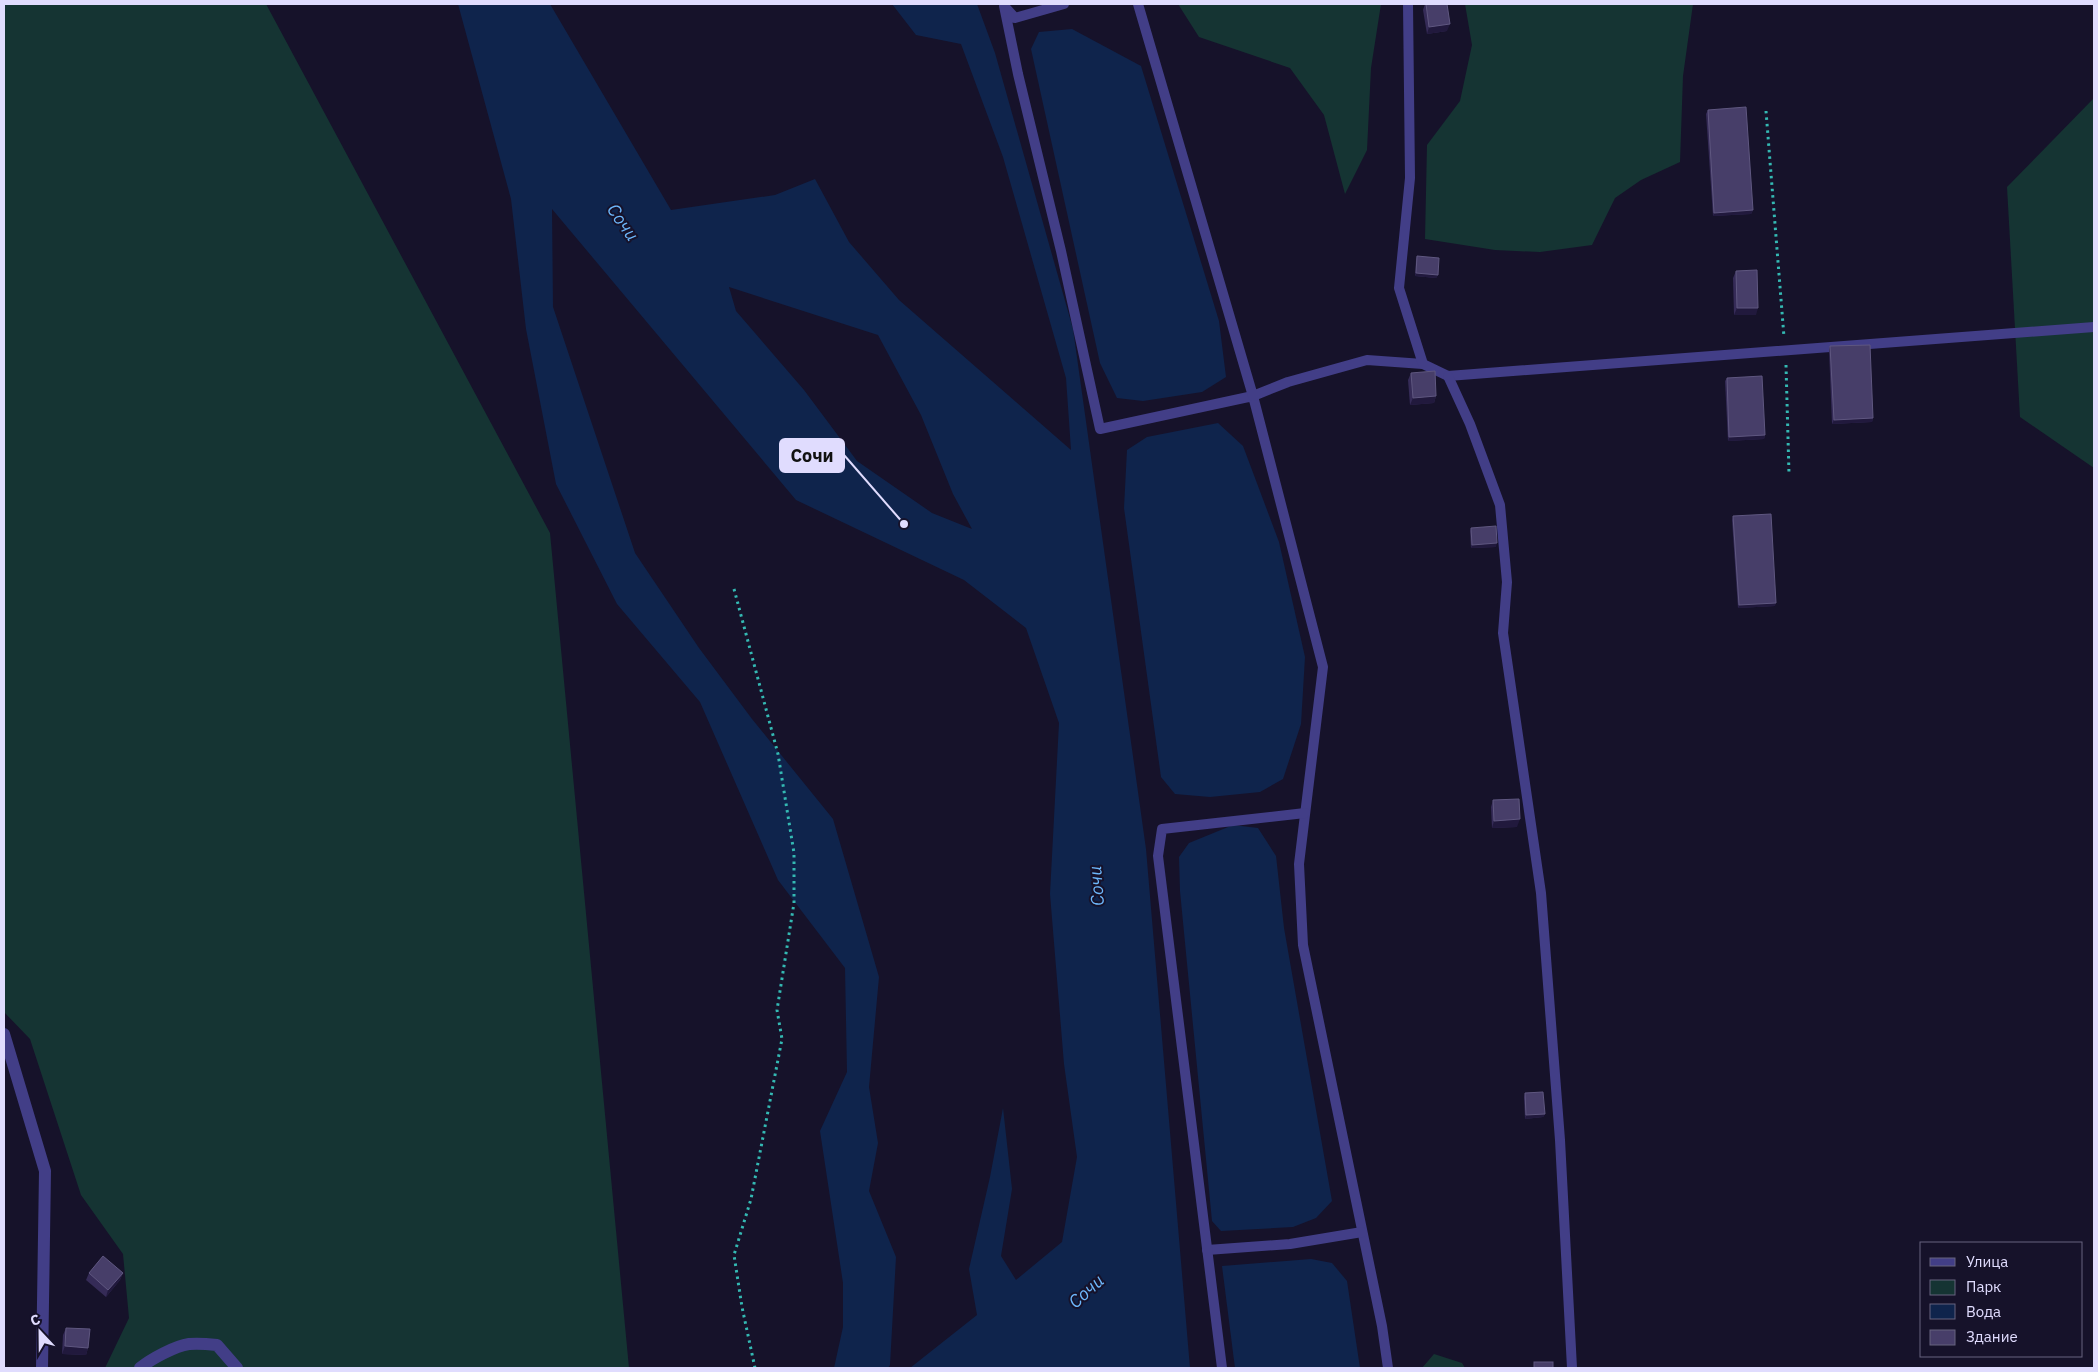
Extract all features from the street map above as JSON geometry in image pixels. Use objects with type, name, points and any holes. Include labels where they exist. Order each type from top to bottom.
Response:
[{"type":"street","points":[[4,1034],[45,1171],[42,1368]]},
{"type":"street","points":[[140,1368],[148,1361],[188,1344],[200,1343],[217,1345],[237,1368]]},
{"type":"lane","points":[[1004,5],[1015,18],[1064,4]]},
{"type":"lane","points":[[1138,4],[1254,396],[1323,667],[1299,864],[1303,945],[1382,1326],[1388,1368]]},
{"type":"lane","points":[[1408,4],[1410,178],[1399,288],[1423,364]]},
{"type":"lane","points":[[1004,5],[1018,74],[1061,251],[1100,429],[1254,396],[1288,382],[1367,360],[1423,364],[1448,376],[1719,358],[1785,351],[2094,327]]},
{"type":"lane","points":[[1448,376],[1470,424],[1500,505],[1507,582],[1503,633],[1542,893],[1560,1140],[1572,1368]]},
{"type":"lane","points":[[1222,1368],[1158,856],[1162,829],[1305,813]]},
{"type":"lane","points":[[1207,1250],[1290,1244],[1362,1232]]},
{"type":"path","points":[[1766,110],[1785,351],[1789,474]]},
{"type":"path","points":[[734,589],[778,754],[794,853],[794,903],[777,1010],[782,1038],[751,1199],[734,1255],[742,1307],[755,1368]]},
{"type":"green space","points":[[4,4],[266,4],[550,533],[629,1368],[105,1368],[129,1318],[123,1254],[81,1195],[30,1039],[4,1012]]},
{"type":"green space","points":[[1178,4],[1381,4],[1371,68],[1367,150],[1345,194],[1324,115],[1290,68],[1199,37]]},
{"type":"green space","points":[[1465,4],[1693,4],[1683,76],[1680,162],[1641,180],[1615,198],[1592,245],[1540,252],[1495,250],[1425,239],[1427,145],[1460,101],[1472,45]]},
{"type":"green space","points":[[2094,98],[2094,468],[2020,417],[2007,187]]},
{"type":"green space","points":[[1434,1354],[1462,1363],[1465,1368],[1422,1368]]},
{"type":"water","points":[[458,4],[550,4],[671,210],[775,195],[815,179],[849,242],[899,300],[1071,450],[1066,378],[1003,157],[961,44],[916,35],[892,4],[977,4],[995,53],[1073,329],[1146,849],[1190,1368],[910,1368],[977,1315],[969,1269],[990,1177],[1003,1108],[1012,1189],[1001,1256],[1016,1280],[1062,1242],[1077,1157],[1064,1064],[1050,894],[1059,723],[1026,628],[964,580],[796,500],[552,209],[553,307],[635,553],[699,648],[752,719],[833,819],[879,977],[869,1087],[878,1143],[869,1191],[896,1257],[890,1365],[888,1368],[834,1368],[843,1327],[843,1283],[820,1131],[847,1072],[845,968],[778,880],[700,702],[617,604],[556,484],[526,329],[511,199]],"holes":[[[729,287],[878,335],[921,415],[953,494],[972,529],[932,513],[857,461],[804,390],[736,311]]]},
{"type":"water","points":[[1072,29],[1141,66],[1219,321],[1226,377],[1202,392],[1143,401],[1117,398],[1100,363],[1031,49],[1039,32]]},
{"type":"water","points":[[1218,423],[1243,446],[1279,542],[1305,657],[1301,724],[1283,779],[1260,792],[1210,797],[1175,794],[1161,777],[1124,508],[1127,450],[1147,437]]},
{"type":"water","points":[[1233,825],[1258,828],[1276,856],[1284,928],[1332,1201],[1316,1218],[1293,1227],[1221,1231],[1212,1221],[1180,891],[1179,857],[1189,843]]},
{"type":"water","points":[[1311,1259],[1332,1263],[1347,1281],[1360,1368],[1235,1368],[1222,1266]]},
{"type":"building","points":[[1426,4],[1447,4],[1450,24],[1429,27]]},
{"type":"building","points":[[1746,107],[1753,210],[1714,213],[1708,110]]},
{"type":"building","points":[[1417,256],[1439,258],[1438,275],[1416,273]]},
{"type":"building","points":[[1757,270],[1758,308],[1737,308],[1736,271]]},
{"type":"building","points":[[1870,345],[1873,418],[1834,420],[1830,346]]},
{"type":"building","points":[[1435,371],[1436,396],[1413,398],[1411,373]]},
{"type":"building","points":[[1762,376],[1765,435],[1729,437],[1727,378]]},
{"type":"building","points":[[1771,514],[1776,603],[1739,605],[1733,516]]},
{"type":"building","points":[[1496,526],[1497,543],[1472,545],[1471,528]]},
{"type":"building","points":[[1519,799],[1520,819],[1494,821],[1493,800]]},
{"type":"building","points":[[1543,1092],[1545,1114],[1526,1115],[1525,1093]]},
{"type":"building","points":[[103,1256],[123,1273],[108,1290],[89,1273]]},
{"type":"building","points":[[66,1328],[90,1329],[88,1348],[65,1346]]},
{"type":"building","points":[[1534,1362],[1553,1362],[1553,1368],[1534,1368]]},
{"type":"place","name":"Сочи","points":[[904,524]]}]
